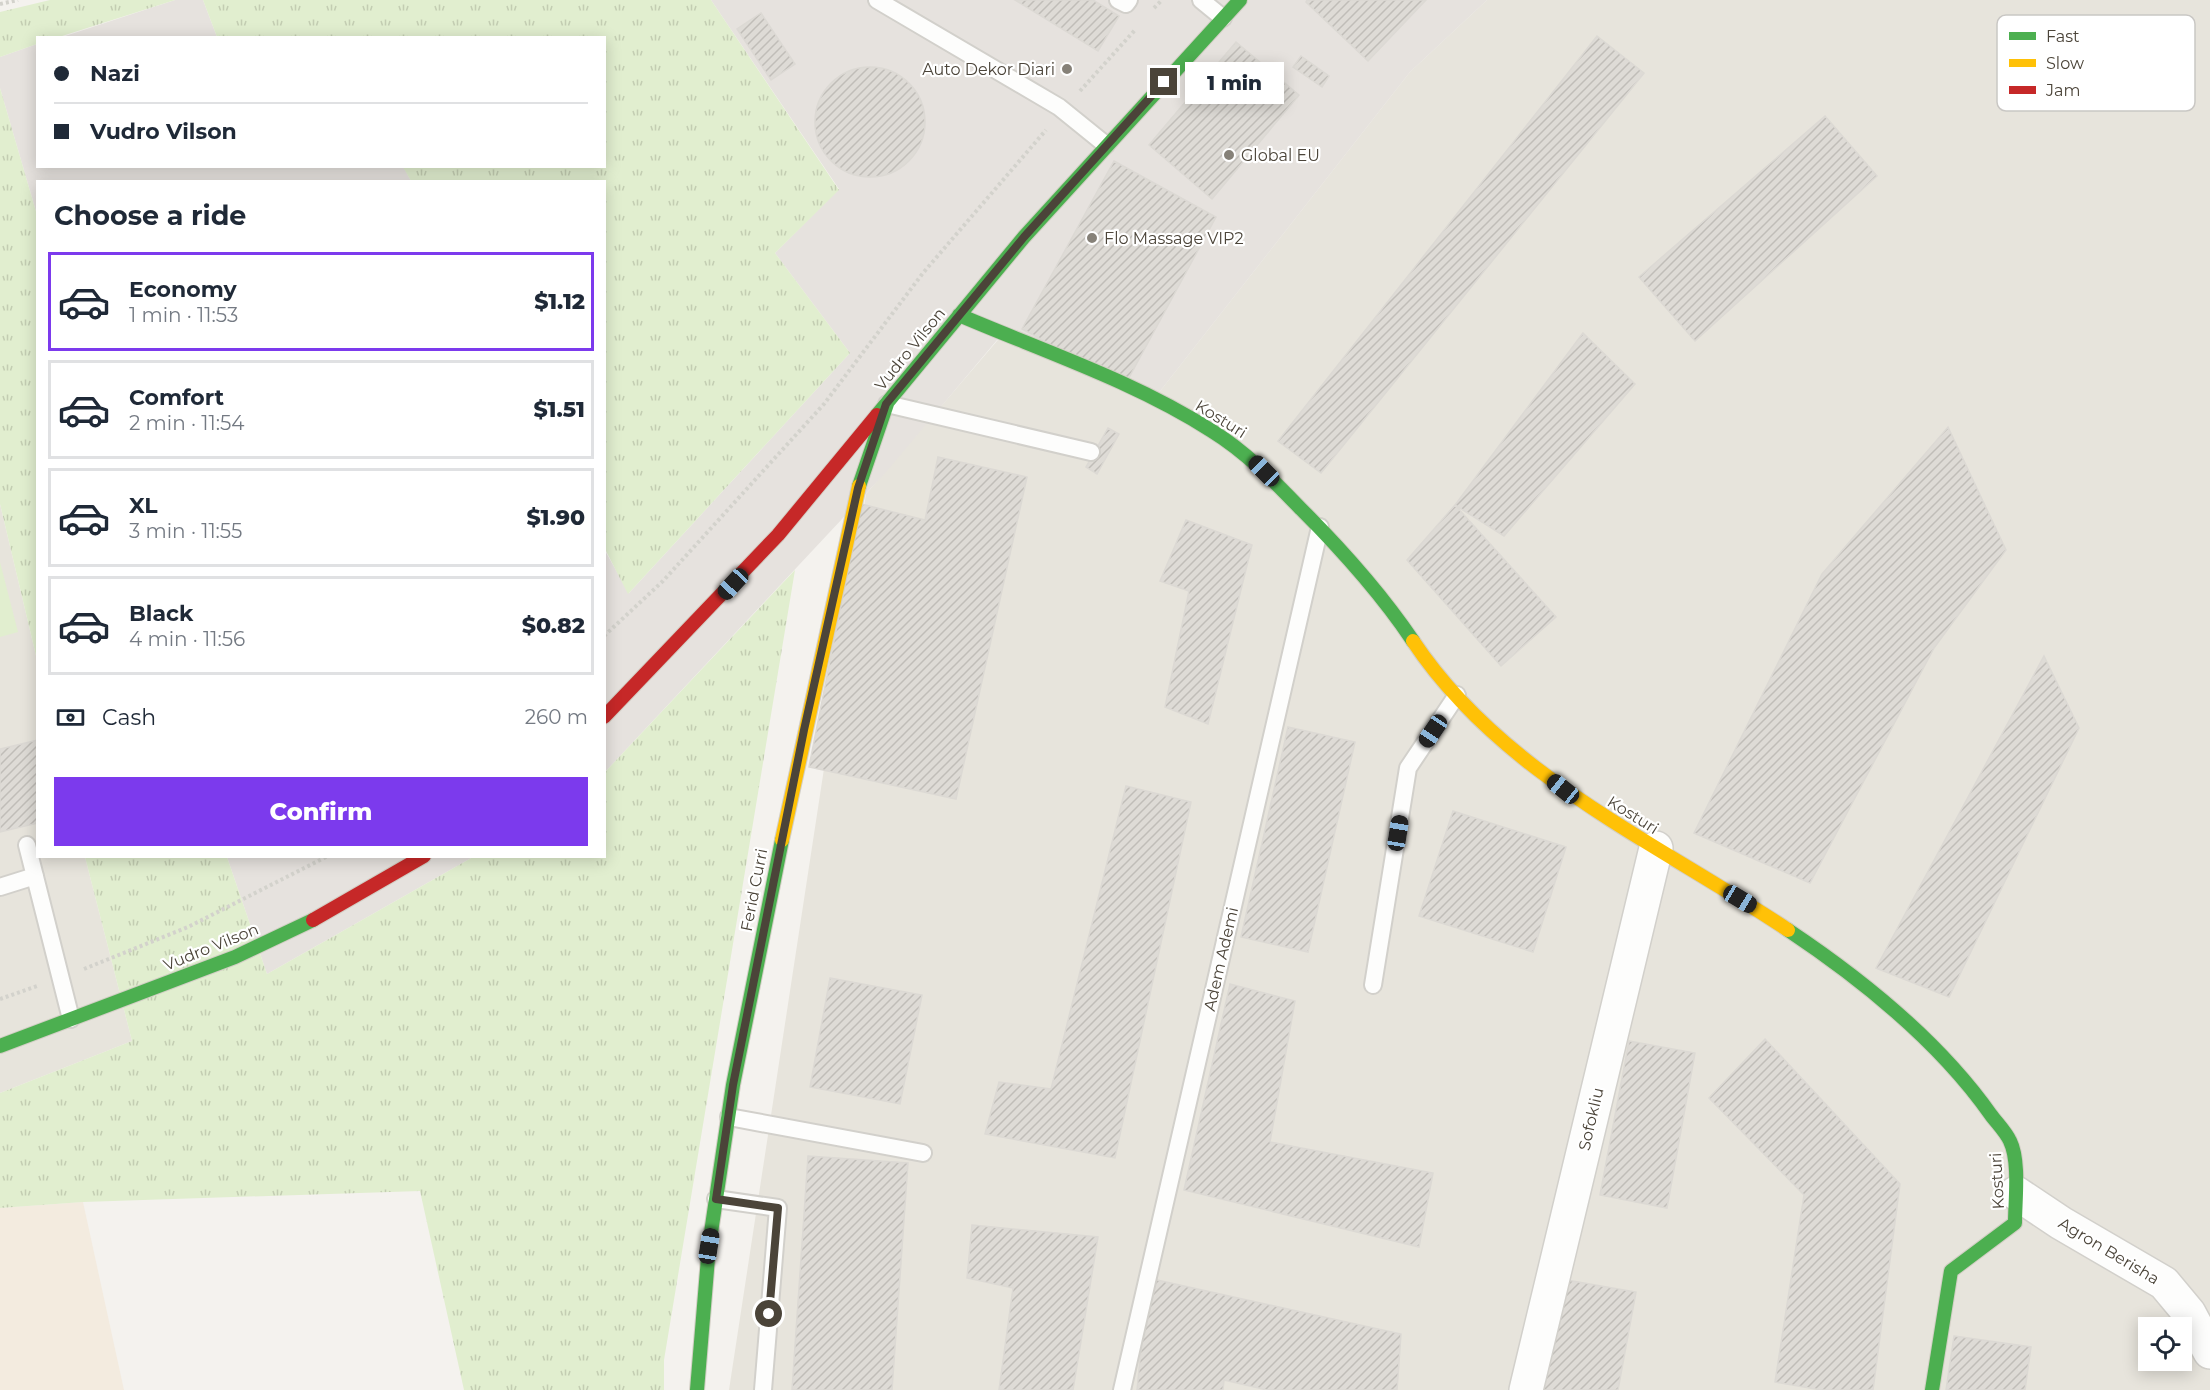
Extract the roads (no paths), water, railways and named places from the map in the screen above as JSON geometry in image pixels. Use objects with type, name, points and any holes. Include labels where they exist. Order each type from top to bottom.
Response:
[{"type":"street","name":"Vudro Vilson","points":[[606,715],[778,536],[960,315],[1106,145],[1240,0]]},
{"type":"street","name":"Kosturi","points":[[960,315],[1143,393],[1211,430],[1250,457],[1320,527],[1384,598],[1416,646],[1457,695],[1512,748],[1563,789],[1757,909],[1836,962],[1915,1030],[1974,1090],[2011,1142],[2016,1193],[2015,1222],[1951,1271],[1932,1390]]},
{"type":"street","name":"Ferid Curri","points":[[698,1390],[709,1246],[729,1117],[767,910],[858,488],[886,404]]},
{"type":"street","name":"Sofokliu","points":[[1526,1390],[1656,848]]},
{"type":"street","name":"Vudro Vilson","points":[[0,1046],[235,957],[333,911],[421,858]]},
{"type":"street","name":"Agron Berisha","points":[[2016,1193],[2061,1223],[2164,1283],[2189,1313],[2210,1352]]},
{"type":"lane","points":[[877,0],[1063,110],[1106,145]]},
{"type":"lane","points":[[1201,0],[1223,18]]},
{"type":"lane","points":[[886,404],[1091,452]]},
{"type":"lane","name":"Adem Ademi","points":[[1122,1390],[1320,527]]},
{"type":"lane","points":[[1373,985],[1408,768],[1457,695]]},
{"type":"lane","points":[[27,845],[71,1019]]},
{"type":"lane","points":[[0,887],[35,876]]},
{"type":"lane","points":[[729,1117],[924,1154]]},
{"type":"lane","points":[[716,1199],[778,1208],[763,1390]]},
{"type":"place","name":"Auto Dekor Diari","points":[[1067,69]]},
{"type":"place","name":"Global EU","points":[[1229,155]]},
{"type":"place","name":"Flo Massage VIP2","points":[[1092,238]]}]
